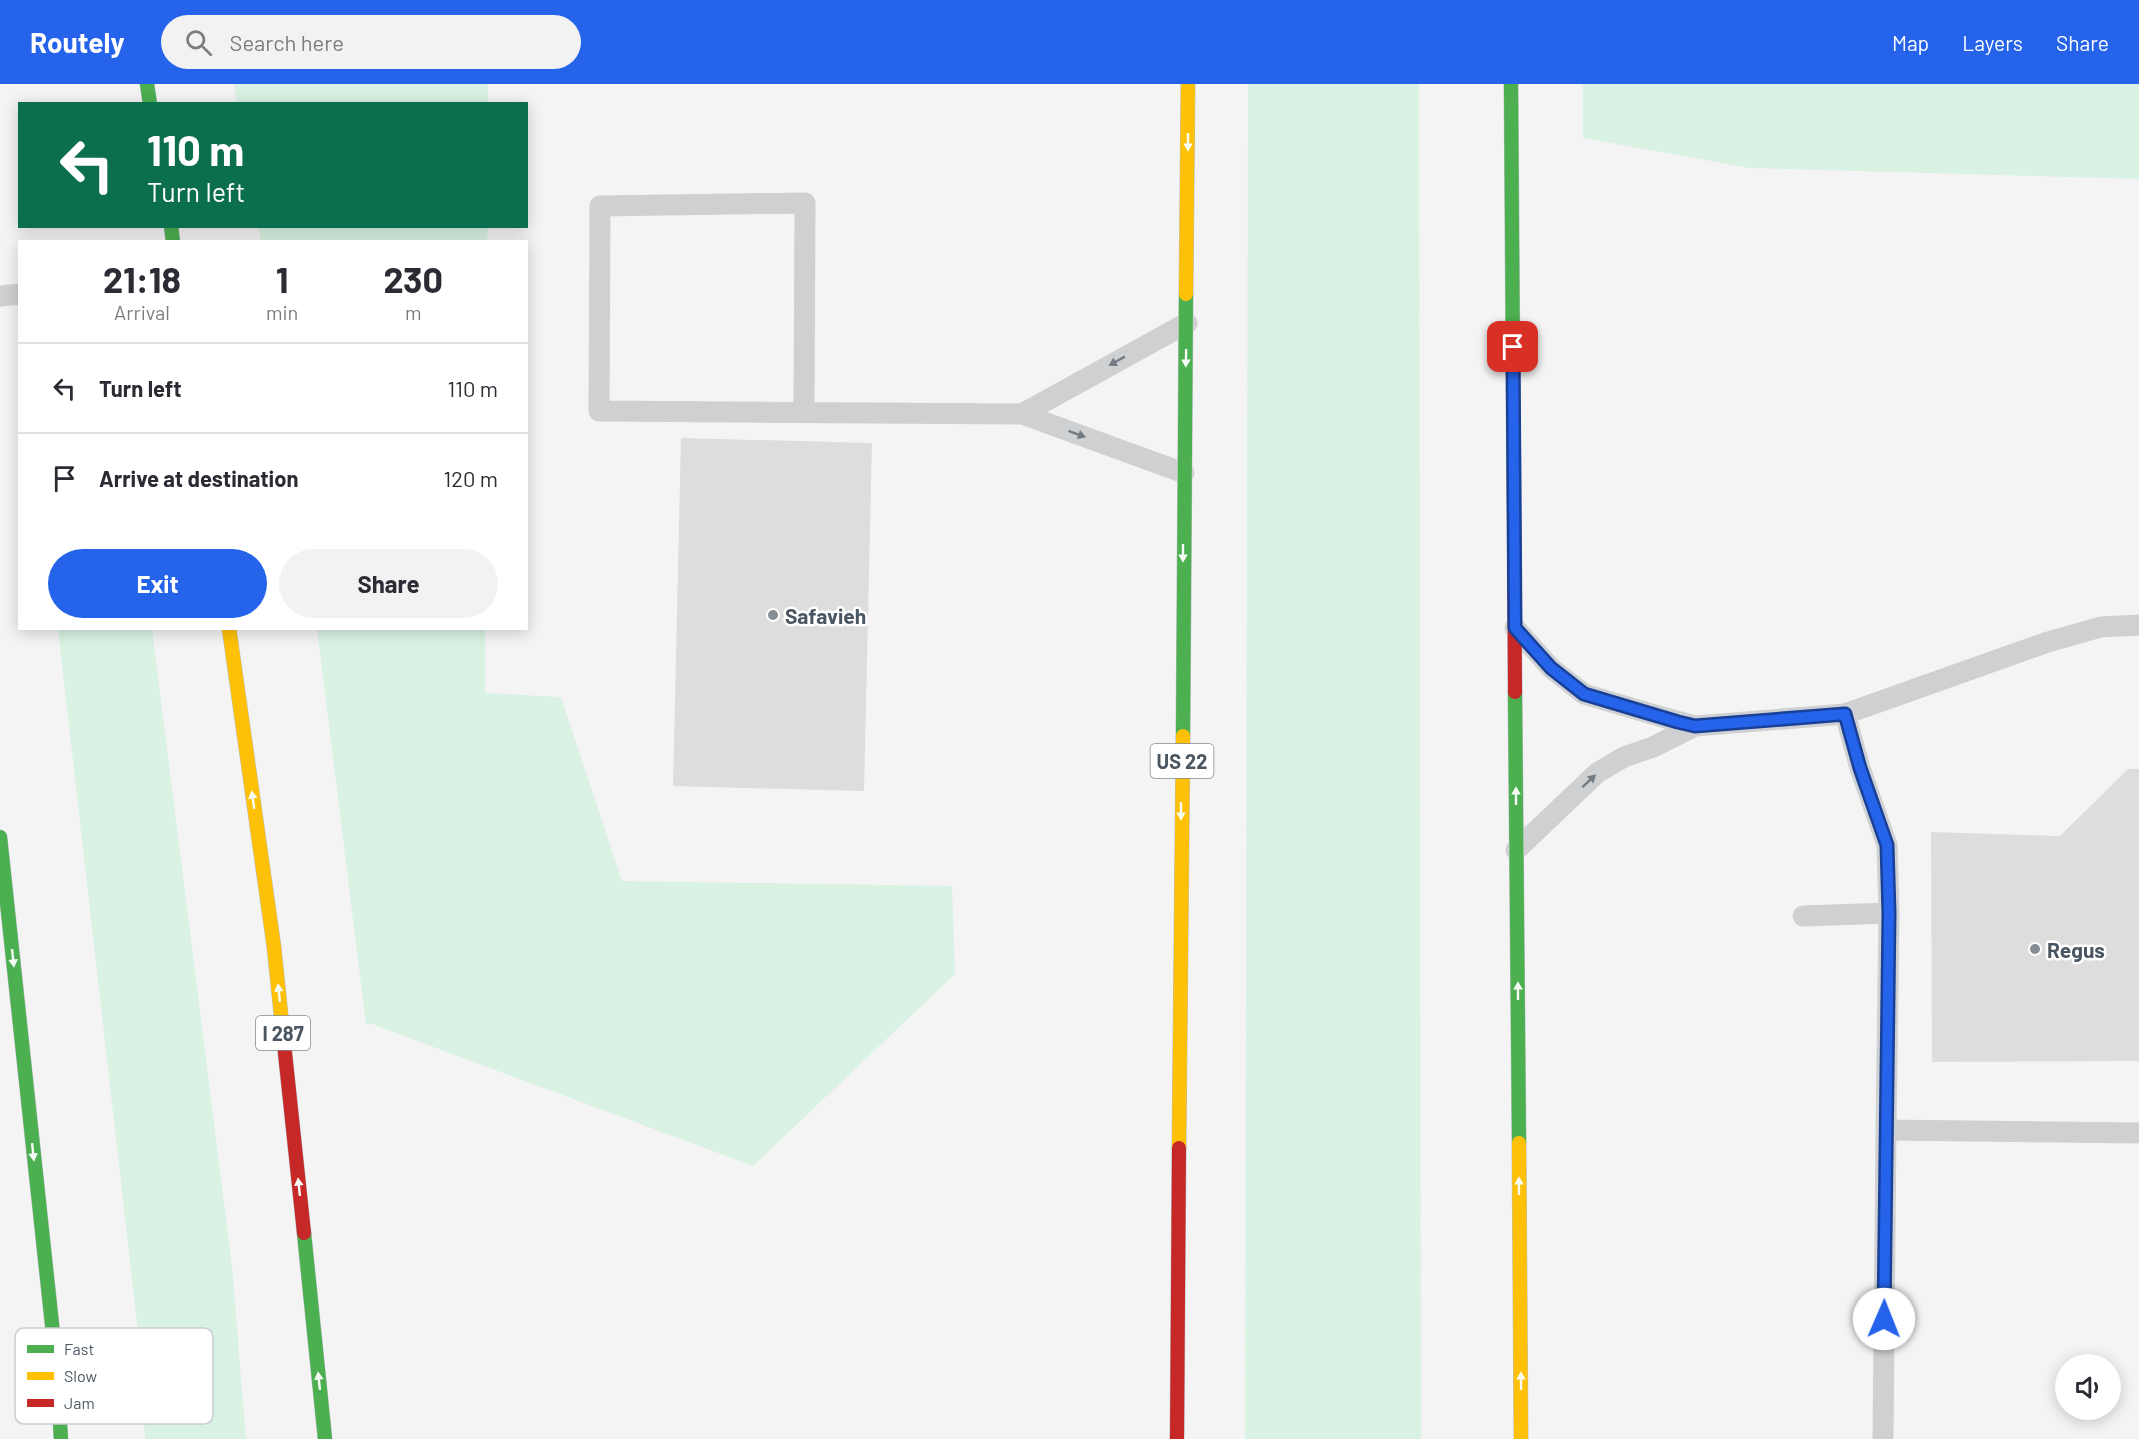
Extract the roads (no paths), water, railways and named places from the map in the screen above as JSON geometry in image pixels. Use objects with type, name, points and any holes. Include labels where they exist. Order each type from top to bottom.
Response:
[{"type":"highway","points":[[147,84],[150,102]]},
{"type":"highway","name":"US 22","points":[[1177,1439],[1188,84]]},
{"type":"highway","points":[[1511,84],[1521,1439]]},
{"type":"highway","name":"I 287","points":[[229,630],[274,947],[325,1439]]},
{"type":"highway","points":[[0,837],[52,1328]]},
{"type":"highway","points":[[60,1424],[61,1439]]},
{"type":"lane","points":[[804,413],[805,203],[600,206],[599,411],[804,413],[1022,414],[1184,473]]},
{"type":"lane","points":[[0,296],[18,294]]},
{"type":"lane","points":[[1022,414],[1187,323]]},
{"type":"lane","points":[[1515,628],[1551,668],[1584,694],[1695,726],[1845,714],[2048,642],[2101,627],[2139,625]]},
{"type":"lane","points":[[1845,714],[1860,768],[1887,845],[1889,913],[1883,1439]]},
{"type":"lane","points":[[1516,850],[1597,773],[1623,757],[1653,747],[1695,726]]},
{"type":"lane","points":[[1803,916],[1889,913]]},
{"type":"lane","points":[[1886,1130],[2139,1133]]},
{"type":"place","name":"Safavieh","points":[[773,615]]},
{"type":"place","name":"Regus","points":[[2035,949]]}]
